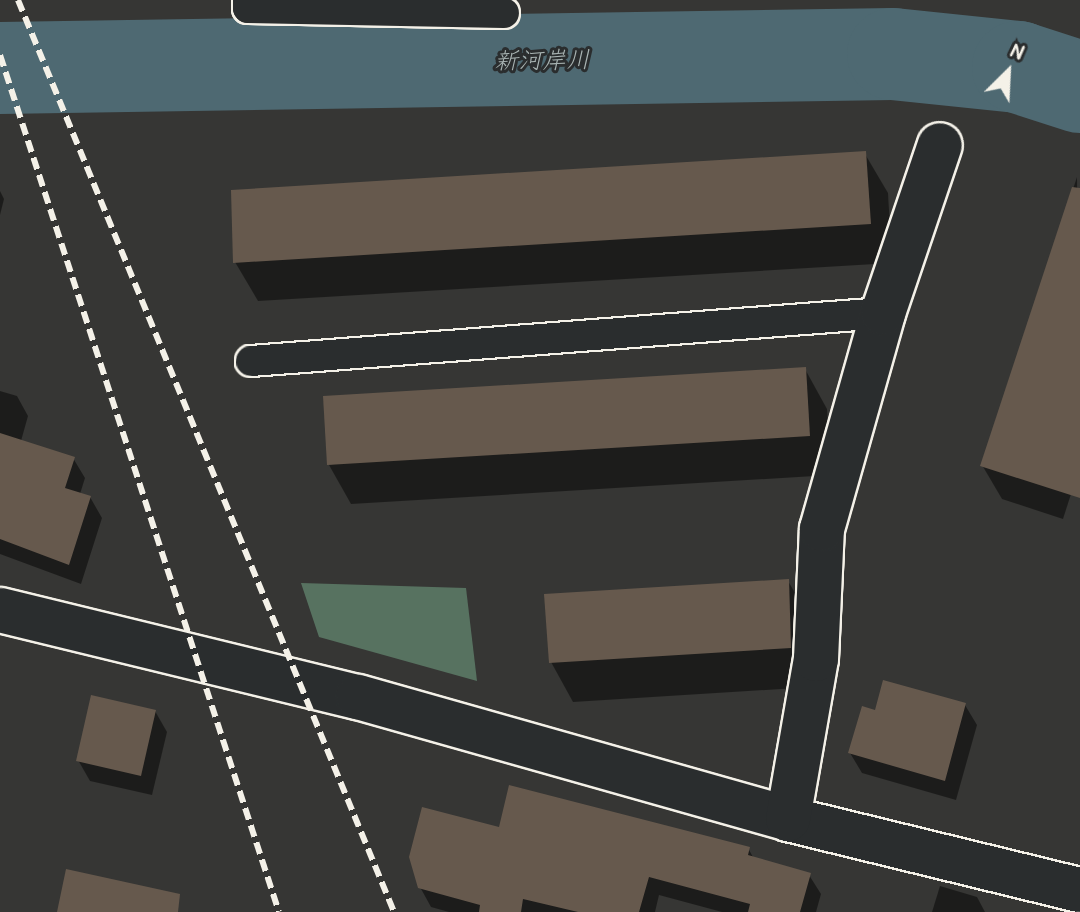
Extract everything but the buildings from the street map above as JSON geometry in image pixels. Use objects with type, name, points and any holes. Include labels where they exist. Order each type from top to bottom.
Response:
[{"type":"street","points":[[788,819],[816,659],[822,529],[883,313],[940,145]]},
{"type":"street","points":[[0,610],[373,701],[788,819],[1080,890]]},
{"type":"lane","points":[[248,0],[248,8],[504,13]]},
{"type":"lane","points":[[251,361],[883,313]]},
{"type":"green space","points":[[301,583],[466,588],[477,681],[319,637]]},
{"type":"waterway","name":"新河岸川","points":[[0,68],[893,54],[1018,67],[1080,87]]},
{"type":"railway","points":[[18,0],[394,912]]},
{"type":"railway","points":[[0,55],[279,912]]}]
